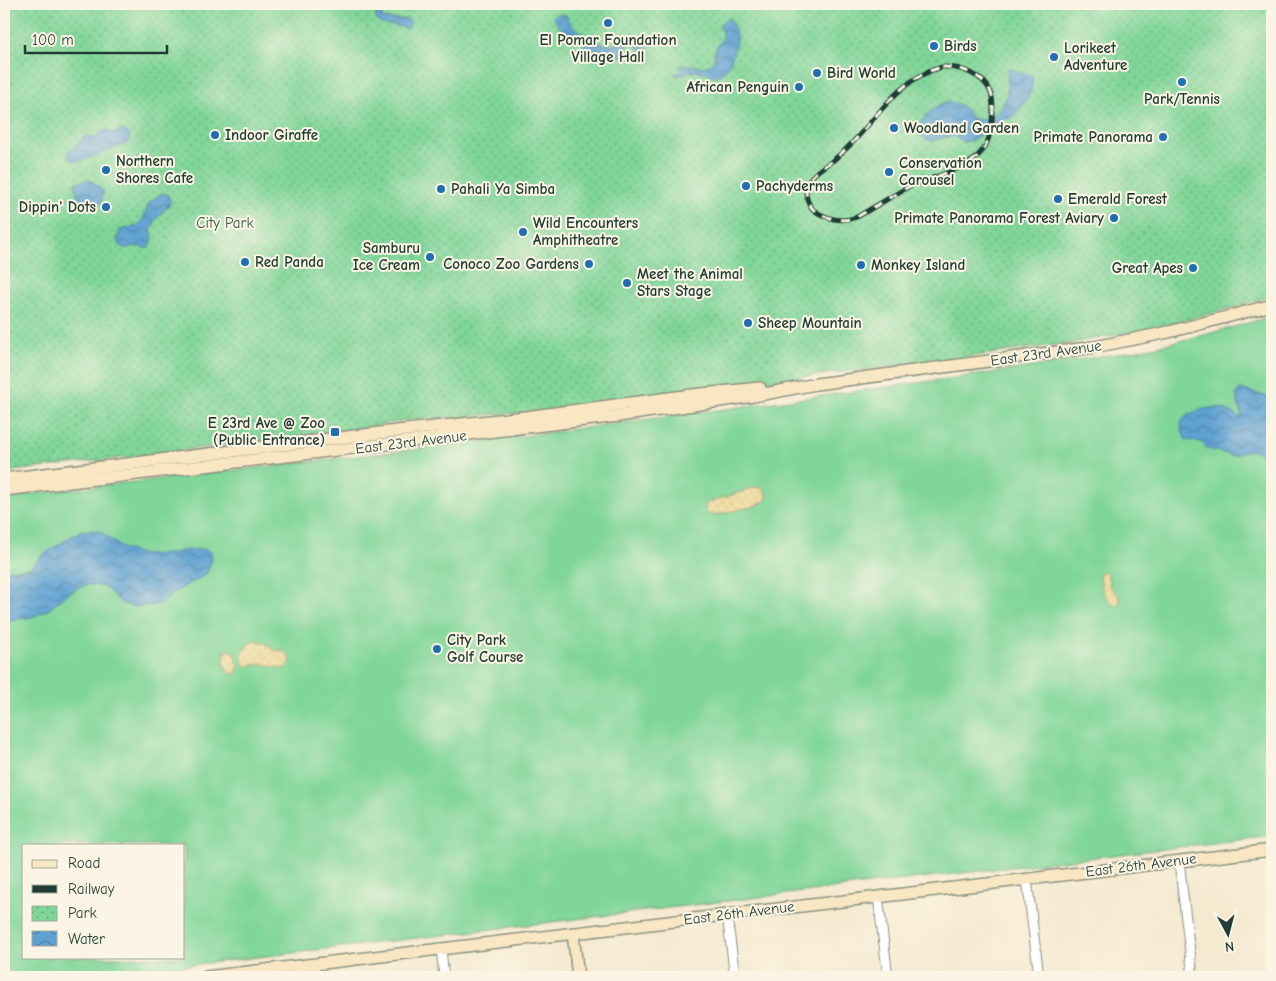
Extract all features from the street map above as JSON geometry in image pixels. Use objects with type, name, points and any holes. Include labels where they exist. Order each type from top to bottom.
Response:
[{"type":"main road","name":"East 23rd Avenue","points":[[4,490],[556,425],[698,405],[816,384],[1094,347],[1169,332],[1272,305]]},
{"type":"main road","name":"East 23rd Avenue","points":[[4,479],[533,416],[692,394],[816,384]]},
{"type":"main road","name":"East 26th Avenue","points":[[206,977],[297,972],[441,949],[1272,850]]},
{"type":"main road","points":[[573,933],[578,977]]},
{"type":"street","points":[[1179,861],[1193,977]]},
{"type":"street","points":[[1027,879],[1039,977]]},
{"type":"street","points":[[878,897],[888,977]]},
{"type":"street","points":[[728,915],[735,977]]},
{"type":"street","points":[[441,949],[444,977]]},
{"type":"green space","name":"City Park","points":[[4,4],[1272,4],[1272,296],[1154,328],[1077,342],[938,361],[691,390],[547,411],[410,420],[351,430],[4,472]]},
{"type":"green space","name":"City Park Golf Course","points":[[1272,316],[1272,836],[91,977],[4,977],[4,497],[471,443],[1006,371],[1138,350],[1189,339]]},
{"type":"sand","points":[[757,487],[764,489],[767,498],[765,501],[752,507],[715,515],[707,514],[705,510],[705,505],[708,503]]},
{"type":"sand","points":[[1102,571],[1107,572],[1110,586],[1119,596],[1120,601],[1117,605],[1106,597],[1102,588],[1100,573]]},
{"type":"sand","points":[[255,640],[265,643],[274,650],[284,651],[291,658],[289,665],[282,669],[263,664],[245,666],[241,656],[247,645]]},
{"type":"sand","points":[[232,650],[239,667],[236,673],[230,674],[224,664],[224,659],[225,652]]},
{"type":"water","points":[[379,4],[408,4],[412,7],[410,12],[392,10],[382,14],[384,19],[408,19],[410,22],[409,28],[386,25],[379,22],[376,14]]},
{"type":"water","points":[[562,14],[566,15],[571,24],[579,31],[607,45],[641,38],[642,42],[649,47],[640,50],[636,44],[632,43],[625,50],[623,56],[619,56],[612,50],[600,49],[589,51],[584,49],[582,38],[569,34],[559,26],[553,17]]},
{"type":"water","points":[[730,18],[736,41],[734,53],[725,70],[716,76],[706,72],[695,71],[684,75],[674,75],[683,70],[679,66],[705,66],[713,63],[715,51],[722,40],[719,24]]},
{"type":"water","points":[[1009,68],[1032,76],[1030,93],[1020,109],[1012,117],[993,125],[967,142],[952,136],[932,140],[919,135],[918,128],[928,114],[937,106],[948,102],[959,104],[974,119],[992,116],[998,112],[1007,93],[1007,71]]},
{"type":"water","points":[[108,130],[114,134],[121,130],[126,131],[130,135],[129,141],[126,144],[80,161],[73,161],[69,158],[68,152],[86,135],[94,138]]},
{"type":"water","points":[[83,180],[92,181],[104,192],[99,206],[88,207],[81,201],[75,183]]},
{"type":"water","points":[[160,194],[167,194],[170,199],[169,205],[157,218],[151,230],[153,239],[149,248],[138,246],[123,248],[117,239],[120,230],[137,226],[143,219],[149,203]]},
{"type":"water","points":[[1241,389],[1272,398],[1272,464],[1256,450],[1245,451],[1233,456],[1206,448],[1202,442],[1186,440],[1181,425],[1183,420],[1191,413],[1210,408],[1221,408],[1242,418],[1236,394]]},
{"type":"water","points":[[99,530],[122,548],[144,555],[205,549],[211,552],[212,559],[207,573],[172,594],[162,603],[134,607],[121,603],[107,589],[101,586],[88,585],[82,586],[64,596],[50,609],[32,617],[4,621],[4,570],[30,568],[41,556],[80,531]]},
{"type":"railway","points":[[942,67],[956,68],[971,73],[983,81],[991,93],[993,100],[991,128],[988,141],[977,157],[965,166],[908,187],[857,217],[838,220],[825,216],[812,208],[807,200],[806,190],[814,174],[847,148],[900,90],[913,80],[942,67]]},
{"type":"place","name":"El Pomar Foundation Village Hall","points":[[608,23]]},
{"type":"place","name":"Birds","points":[[934,46]]},
{"type":"place","name":"Lorikeet Adventure","points":[[1054,57]]},
{"type":"place","name":"Bird World","points":[[817,73]]},
{"type":"place","name":"Park/Tennis","points":[[1182,82]]},
{"type":"place","name":"African Penguin","points":[[799,87]]},
{"type":"place","name":"Woodland Garden","points":[[894,128]]},
{"type":"place","name":"Indoor Giraffe","points":[[215,135]]},
{"type":"place","name":"Primate Panorama","points":[[1163,137]]},
{"type":"place","name":"Northern Shores Cafe","points":[[106,170]]},
{"type":"place","name":"Conservation Carousel","points":[[889,172]]},
{"type":"place","name":"Pachyderms","points":[[746,186]]},
{"type":"place","name":"Pahali Ya Simba","points":[[441,189]]},
{"type":"place","name":"Emerald Forest","points":[[1058,199]]},
{"type":"place","name":"Dippin' Dots","points":[[106,207]]},
{"type":"place","name":"Primate Panorama Forest Aviary","points":[[1114,218]]},
{"type":"place","name":"Wild Encounters Amphitheatre","points":[[523,232]]},
{"type":"place","name":"Samburu Ice Cream","points":[[430,257]]},
{"type":"place","name":"Red Panda","points":[[245,262]]},
{"type":"place","name":"Conoco Zoo Gardens","points":[[589,264]]},
{"type":"place","name":"Monkey Island","points":[[861,265]]},
{"type":"place","name":"Great Apes","points":[[1193,268]]},
{"type":"place","name":"Meet the Animal Stars Stage","points":[[627,283]]},
{"type":"place","name":"Sheep Mountain","points":[[748,323]]},
{"type":"place","name":"E 23rd Ave @ Zoo (Public Entrance)","points":[[335,432]]},
{"type":"place","name":"City Park Golf Course","points":[[437,649]]}]
